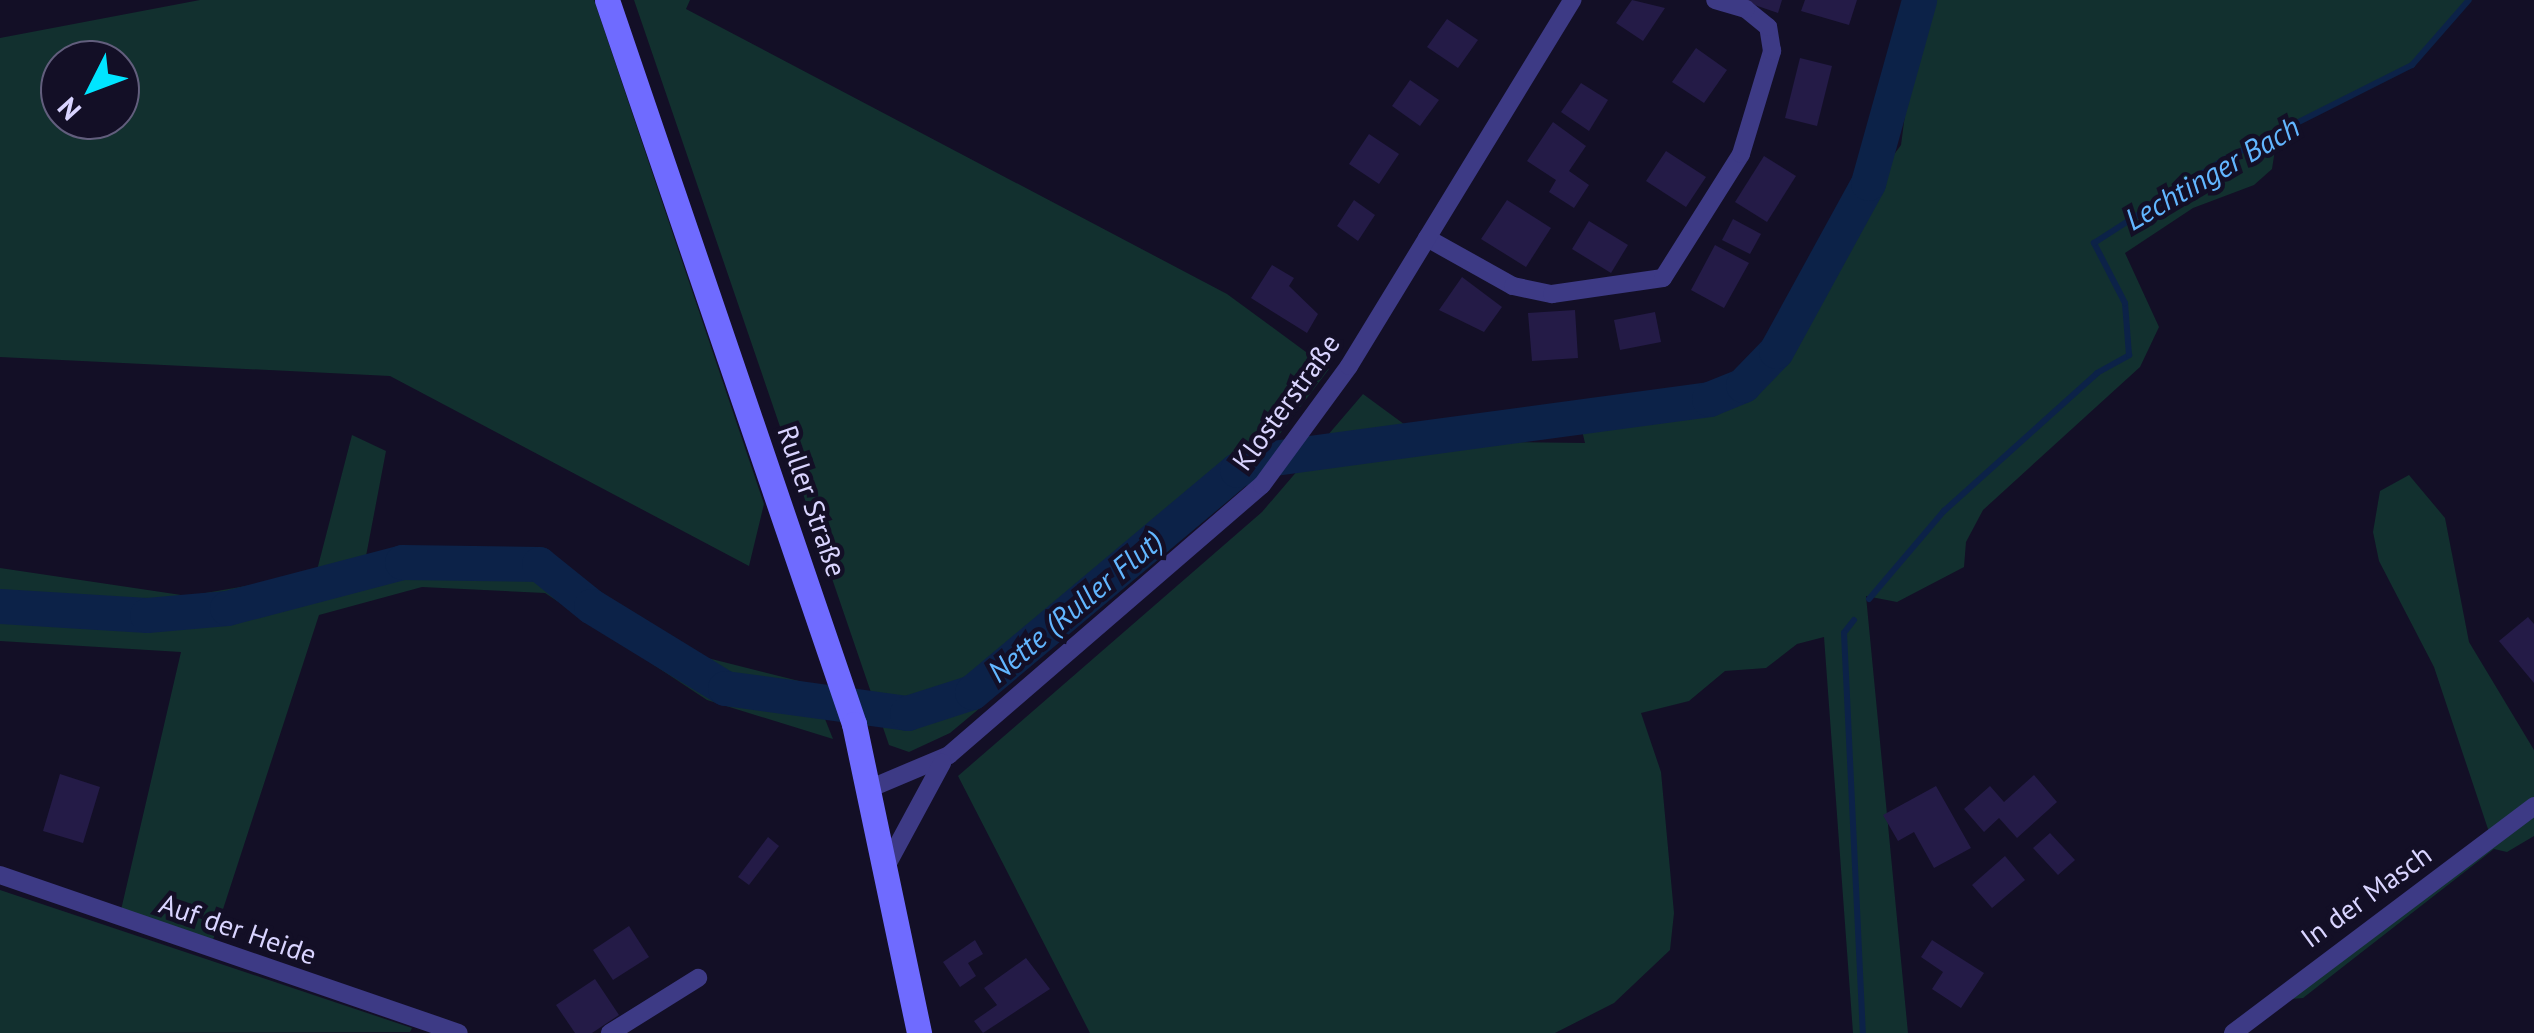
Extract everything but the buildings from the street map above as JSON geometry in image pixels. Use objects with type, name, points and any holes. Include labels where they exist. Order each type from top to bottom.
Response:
[{"type":"main road","name":"Ruller Straße","points":[[608,0],[854,724],[888,863],[919,1033]]},
{"type":"street","name":"Klosterstraße","points":[[871,788],[948,755],[1262,485],[1305,431],[1572,0]]},
{"type":"street","points":[[1426,238],[1514,286],[1552,294],[1663,278],[1742,154],[1772,51],[1768,27],[1746,9],[1715,0]]},
{"type":"street","name":"Klosterstraße","points":[[888,863],[948,755]]},
{"type":"street","name":"In der Masch","points":[[2232,1033],[2534,806]]},
{"type":"street","name":"Auf der Heide","points":[[0,875],[459,1033]]},
{"type":"street","points":[[610,1033],[698,978]]},
{"type":"green space","points":[[200,0],[594,0],[764,504],[749,566],[390,376],[0,357],[0,38]]},
{"type":"green space","points":[[634,0],[690,0],[686,9],[1227,294],[1329,369],[1231,498],[950,733],[909,752],[889,745]]},
{"type":"green space","points":[[1920,0],[2469,0],[2412,65],[2278,130],[2272,169],[2254,185],[2193,208],[2125,253],[2159,327],[2140,367],[1983,510],[1966,542],[1964,567],[1897,602],[1866,596],[1908,1033],[1853,1033],[1824,637],[1797,644],[1766,668],[1725,671],[1689,701],[1641,713],[1661,772],[1674,913],[1670,950],[1614,1003],[1555,1033],[1090,1033],[958,776],[1262,512],[1363,394],[1427,441],[1585,443],[1579,418],[1709,399],[1743,385],[1776,351],[1829,243],[1901,145]]},
{"type":"green space","points":[[352,435],[386,451],[363,572],[402,562],[539,564],[672,649],[811,684],[833,739],[707,700],[545,593],[422,587],[319,615],[212,943],[121,910],[181,652],[0,641],[0,568],[188,596],[316,574]]},
{"type":"green space","points":[[2409,475],[2445,518],[2469,642],[2534,750],[2534,836],[2507,852],[2494,849],[2303,998],[2270,1001],[2491,838],[2434,667],[2379,561],[2373,532],[2380,491]]},
{"type":"green space","points":[[0,890],[412,1028],[410,1032],[0,1033]]},
{"type":"waterway","name":"Nette (Ruller Flut)","points":[[0,606],[147,615],[227,608],[402,562],[539,564],[591,606],[725,688],[907,713],[972,692],[1237,470],[1266,459],[1709,399],[1743,385],[1776,351],[1868,183],[1919,0]]},
{"type":"waterway","name":"Lechtinger Bach","points":[[1869,599],[1944,511],[2097,373],[2129,355],[2125,303],[2094,243],[2221,161],[2412,65],[2469,0]]},
{"type":"waterway","name":"Lechtinger Bach","points":[[1854,620],[1844,633],[1863,1033]]}]
